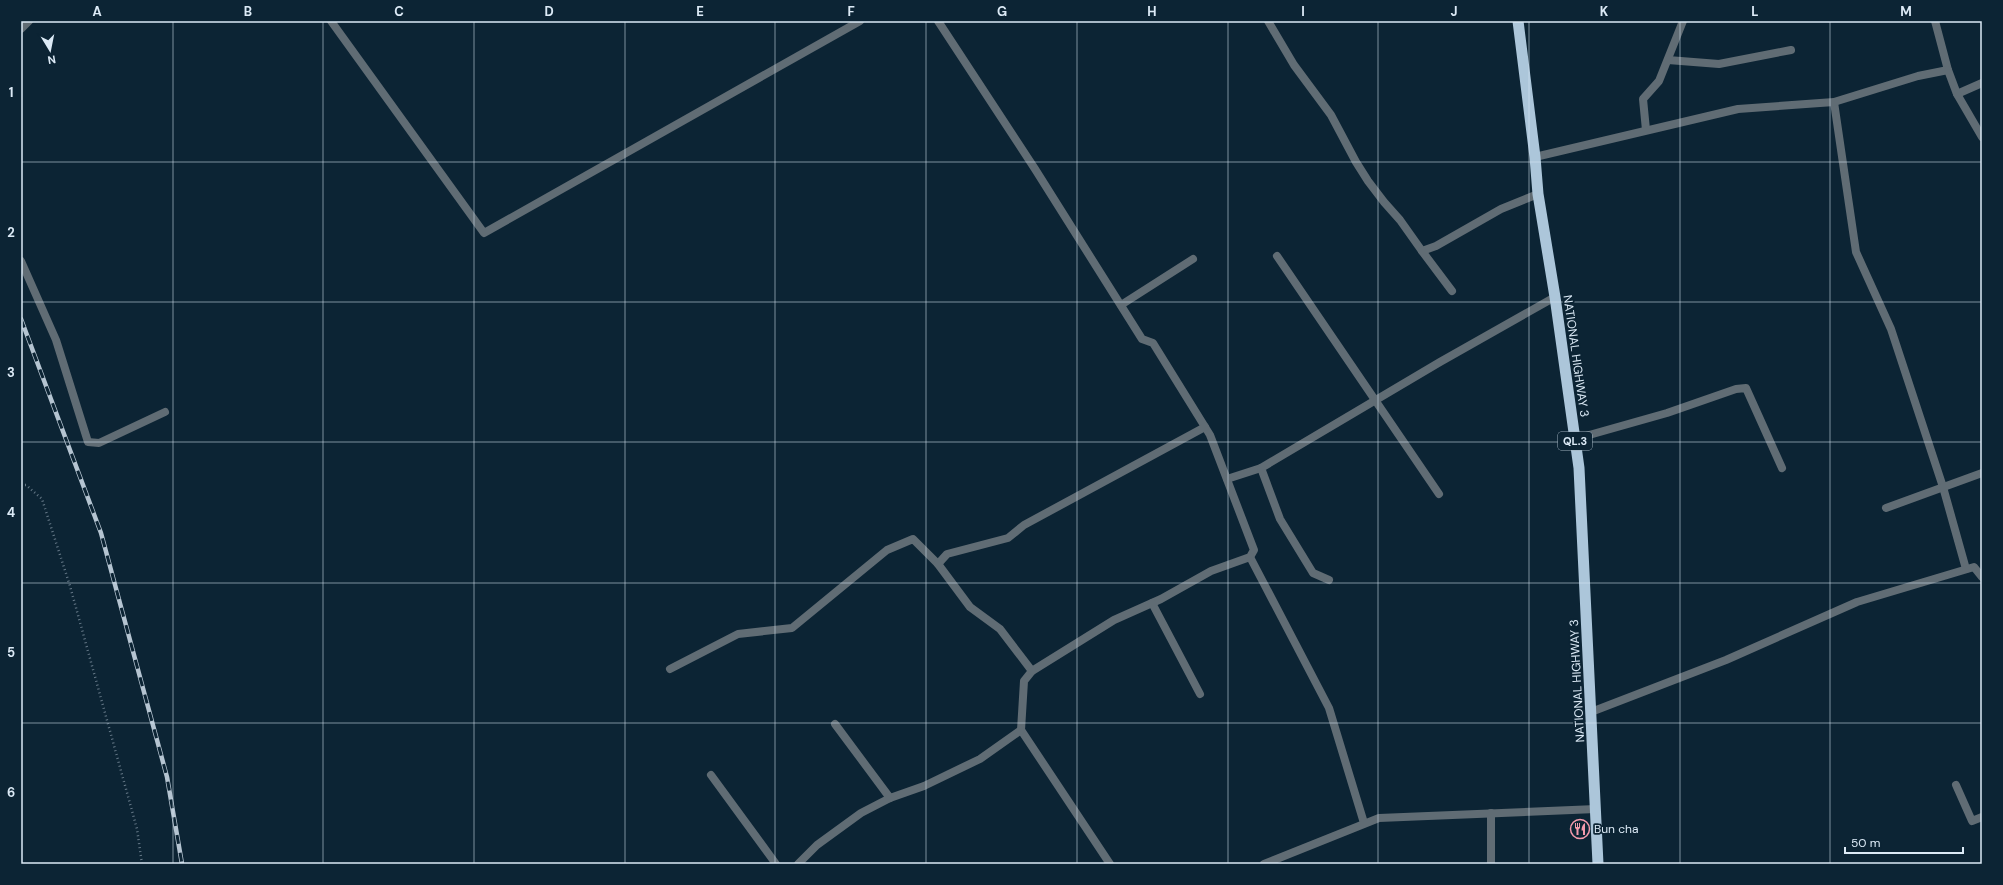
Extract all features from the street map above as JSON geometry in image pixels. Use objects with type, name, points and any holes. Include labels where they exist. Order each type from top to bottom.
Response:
[{"type":"highway","name":"NATIONAL HIGHWAY 3","points":[[1518,21],[1536,157],[1538,194],[1555,297],[1579,468],[1598,864]]},
{"type":"street","points":[[21,29],[29,21]]},
{"type":"street","points":[[331,21],[484,233],[860,21]]},
{"type":"street","points":[[938,21],[1035,169],[1142,340],[1153,343],[1205,427],[1254,550],[1250,557],[1211,571],[1152,603],[1114,620],[1032,671],[1024,681],[1021,730],[1110,864]]},
{"type":"street","points":[[1268,21],[1294,65],[1331,115],[1368,181],[1400,220],[1452,291]]},
{"type":"street","points":[[1646,130],[1643,99],[1659,81],[1683,21]]},
{"type":"street","points":[[1935,21],[1948,70],[1958,94],[1982,137]]},
{"type":"street","points":[[1668,60],[1719,64],[1791,50]]},
{"type":"street","points":[[1536,157],[1738,109],[1834,102],[1918,76],[1948,70]]},
{"type":"street","points":[[1958,94],[1982,83]]},
{"type":"street","points":[[1834,102],[1856,252],[1891,328],[1943,487],[1966,569]]},
{"type":"street","points":[[1422,251],[1436,246],[1501,209],[1538,194]]},
{"type":"street","points":[[1277,256],[1439,494]]},
{"type":"street","points":[[1121,305],[1193,259]]},
{"type":"street","points":[[21,261],[56,340],[88,442],[99,443],[165,412]]},
{"type":"street","points":[[1227,479],[1261,468],[1375,400],[1555,297]]},
{"type":"street","points":[[1575,439],[1667,414],[1736,389],[1746,388],[1782,468]]},
{"type":"street","points":[[938,564],[947,554],[1008,538],[1024,525],[1205,427]]},
{"type":"street","points":[[1261,468],[1280,519],[1313,573],[1329,580]]},
{"type":"street","points":[[1886,508],[1982,473]]},
{"type":"street","points":[[670,669],[738,634],[792,628],[888,550],[913,539],[938,564],[970,607],[1000,629],[1032,671]]},
{"type":"street","points":[[1250,557],[1329,708],[1364,824]]},
{"type":"street","points":[[1591,712],[1726,660],[1857,602],[1974,567],[1982,576]]},
{"type":"street","points":[[1152,603],[1200,694]]},
{"type":"street","points":[[835,724],[890,798]]},
{"type":"street","points":[[798,864],[817,845],[860,813],[890,798],[924,786],[980,759],[1021,730]]},
{"type":"street","points":[[711,775],[776,864]]},
{"type":"street","points":[[1956,785],[1972,821],[1982,817]]},
{"type":"street","points":[[1269,863],[1379,818],[1596,809]]},
{"type":"street","points":[[1490,813],[1491,864]]},
{"type":"path","points":[[21,485],[26,485],[42,498],[68,579],[137,829],[142,864]]},
{"type":"railway","points":[[21,319],[101,533],[167,777],[182,864]]},
{"type":"place","name":"Bun cha","points":[[1580,829]]}]
